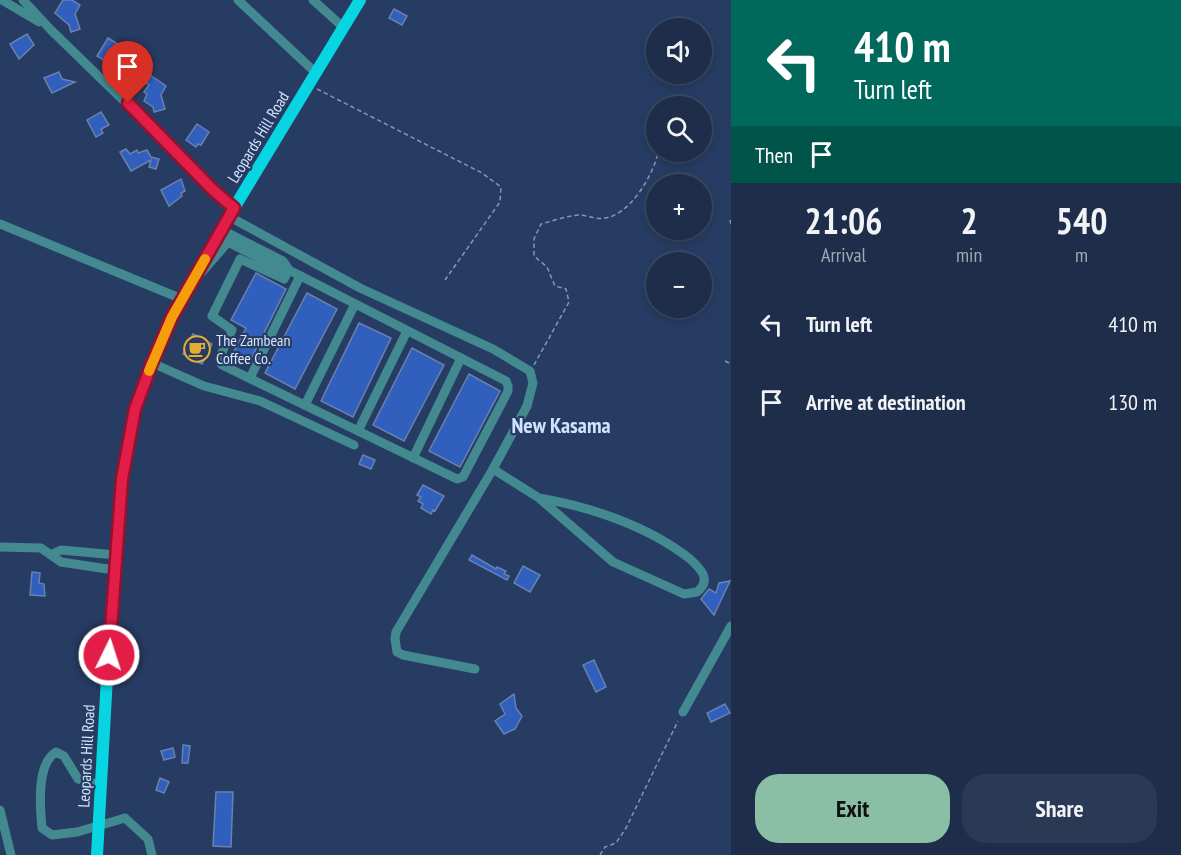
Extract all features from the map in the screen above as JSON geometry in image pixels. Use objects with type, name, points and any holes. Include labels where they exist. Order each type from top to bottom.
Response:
[{"type":"main road","name":"Leopards Hill Road","points":[[97,855],[114,570],[122,479],[135,409],[152,363],[182,299],[223,236],[232,213],[360,0]]},
{"type":"street","points":[[3,0],[51,30]]},
{"type":"street","points":[[23,0],[232,213],[360,288],[493,349],[530,371],[533,383],[527,406],[394,639],[397,652],[402,655],[475,669]]},
{"type":"street","points":[[238,0],[316,72]]},
{"type":"street","points":[[314,0],[344,27]]},
{"type":"street","points":[[0,224],[182,299]]},
{"type":"street","points":[[223,236],[283,261],[289,270],[300,276],[506,381],[508,391],[463,477],[453,477],[220,362],[221,354],[232,330],[212,316],[240,259],[284,279],[289,270]]},
{"type":"street","points":[[250,378],[300,276]]},
{"type":"street","points":[[305,405],[355,304]]},
{"type":"street","points":[[358,431],[407,331]]},
{"type":"street","points":[[413,458],[461,358]]},
{"type":"street","points":[[152,363],[196,383],[260,401],[354,445]]},
{"type":"street","points":[[493,469],[539,498],[613,562],[684,594],[697,592],[705,582],[705,575],[700,568],[661,538],[564,502],[539,498]]},
{"type":"street","points":[[0,547],[41,548],[61,562],[114,570]]},
{"type":"street","points":[[52,554],[61,550],[116,555]]},
{"type":"street","points":[[93,568],[94,553]]},
{"type":"street","points":[[683,712],[731,626]]},
{"type":"street","points":[[101,784],[78,779],[64,756],[56,752],[49,756],[44,767],[41,798],[42,828],[52,835],[77,832],[125,818],[148,839],[152,855]]},
{"type":"street","points":[[0,810],[11,855]]},
{"type":"path","points":[[309,84],[483,173],[501,187],[500,202],[445,280]]},
{"type":"path","points":[[530,371],[569,302],[566,289],[555,286],[547,267],[534,256],[534,239],[541,224],[575,215],[591,215],[603,219],[616,215],[636,197],[656,162]]},
{"type":"path","points":[[730,220],[731,224]]},
{"type":"path","points":[[725,361],[731,364]]},
{"type":"path","points":[[600,855],[605,848],[616,843],[626,828],[683,712]]},
{"type":"building","points":[[63,0],[72,0],[80,5],[75,14],[80,29],[71,32],[69,25],[55,13]]},
{"type":"building","points":[[394,9],[407,16],[402,25],[389,18]]},
{"type":"building","points":[[27,34],[34,45],[19,59],[10,44]]},
{"type":"building","points":[[108,38],[121,46],[111,61],[108,59],[107,62],[97,56]]},
{"type":"building","points":[[59,72],[62,79],[75,82],[52,93],[44,78]]},
{"type":"building","points":[[150,75],[166,86],[161,95],[165,109],[154,112],[153,107],[144,101],[147,94],[144,92],[149,85],[145,82]]},
{"type":"building","points":[[101,112],[109,125],[101,129],[103,133],[96,137],[87,120]]},
{"type":"building","points":[[197,124],[209,132],[201,145],[198,144],[196,147],[186,140]]},
{"type":"building","points":[[126,149],[130,154],[137,150],[138,153],[147,150],[151,157],[159,159],[156,169],[149,167],[151,160],[131,171],[120,152]]},
{"type":"building","points":[[181,179],[185,191],[169,206],[161,190]]},
{"type":"building","points":[[256,273],[286,289],[248,365],[231,357],[246,328],[231,320]]},
{"type":"building","points":[[307,293],[337,309],[295,389],[265,373]]},
{"type":"building","points":[[359,323],[391,338],[353,417],[321,401]]},
{"type":"building","name":"The Zambean Coffee Co.","points":[[193,334],[212,344],[202,364],[183,354]]},
{"type":"building","points":[[412,348],[444,365],[404,441],[373,425]]},
{"type":"building","points":[[469,374],[500,391],[460,467],[429,451]]},
{"type":"building","points":[[363,455],[375,460],[371,469],[359,464]]},
{"type":"building","points":[[423,485],[444,496],[431,514],[421,508],[423,504],[418,501],[421,497],[417,495]]},
{"type":"building","points":[[472,555],[496,569],[497,567],[506,571],[504,574],[509,576],[507,580],[469,560]]},
{"type":"building","points":[[523,566],[540,575],[530,592],[514,583]]},
{"type":"building","points":[[32,572],[40,573],[39,583],[44,584],[45,596],[30,595]]},
{"type":"building","points":[[730,581],[714,615],[701,599],[709,589],[716,593],[719,583]]},
{"type":"building","points":[[594,660],[606,687],[596,692],[583,665]]},
{"type":"building","points":[[514,694],[516,708],[522,716],[515,729],[504,734],[495,721],[505,714],[500,704]]},
{"type":"building","points":[[725,704],[730,713],[711,722],[707,713]]},
{"type":"building","points":[[183,745],[190,746],[188,763],[182,763]]},
{"type":"building","points":[[173,748],[175,757],[164,760],[161,751]]},
{"type":"building","points":[[160,778],[169,782],[164,793],[156,790]]},
{"type":"building","points":[[216,792],[233,792],[231,847],[213,846]]},
{"type":"slow traffic","points":[[149,371],[172,317],[205,259]]},
{"type":"place","name":"The Zambean Coffee Co.","points":[[197,349]]},
{"type":"district","name":"New Kasama","points":[[561,425]]},
{"type":"route","points":[[109,655],[122,479],[135,409],[172,317],[234,208],[213,190],[128,103]]}]
